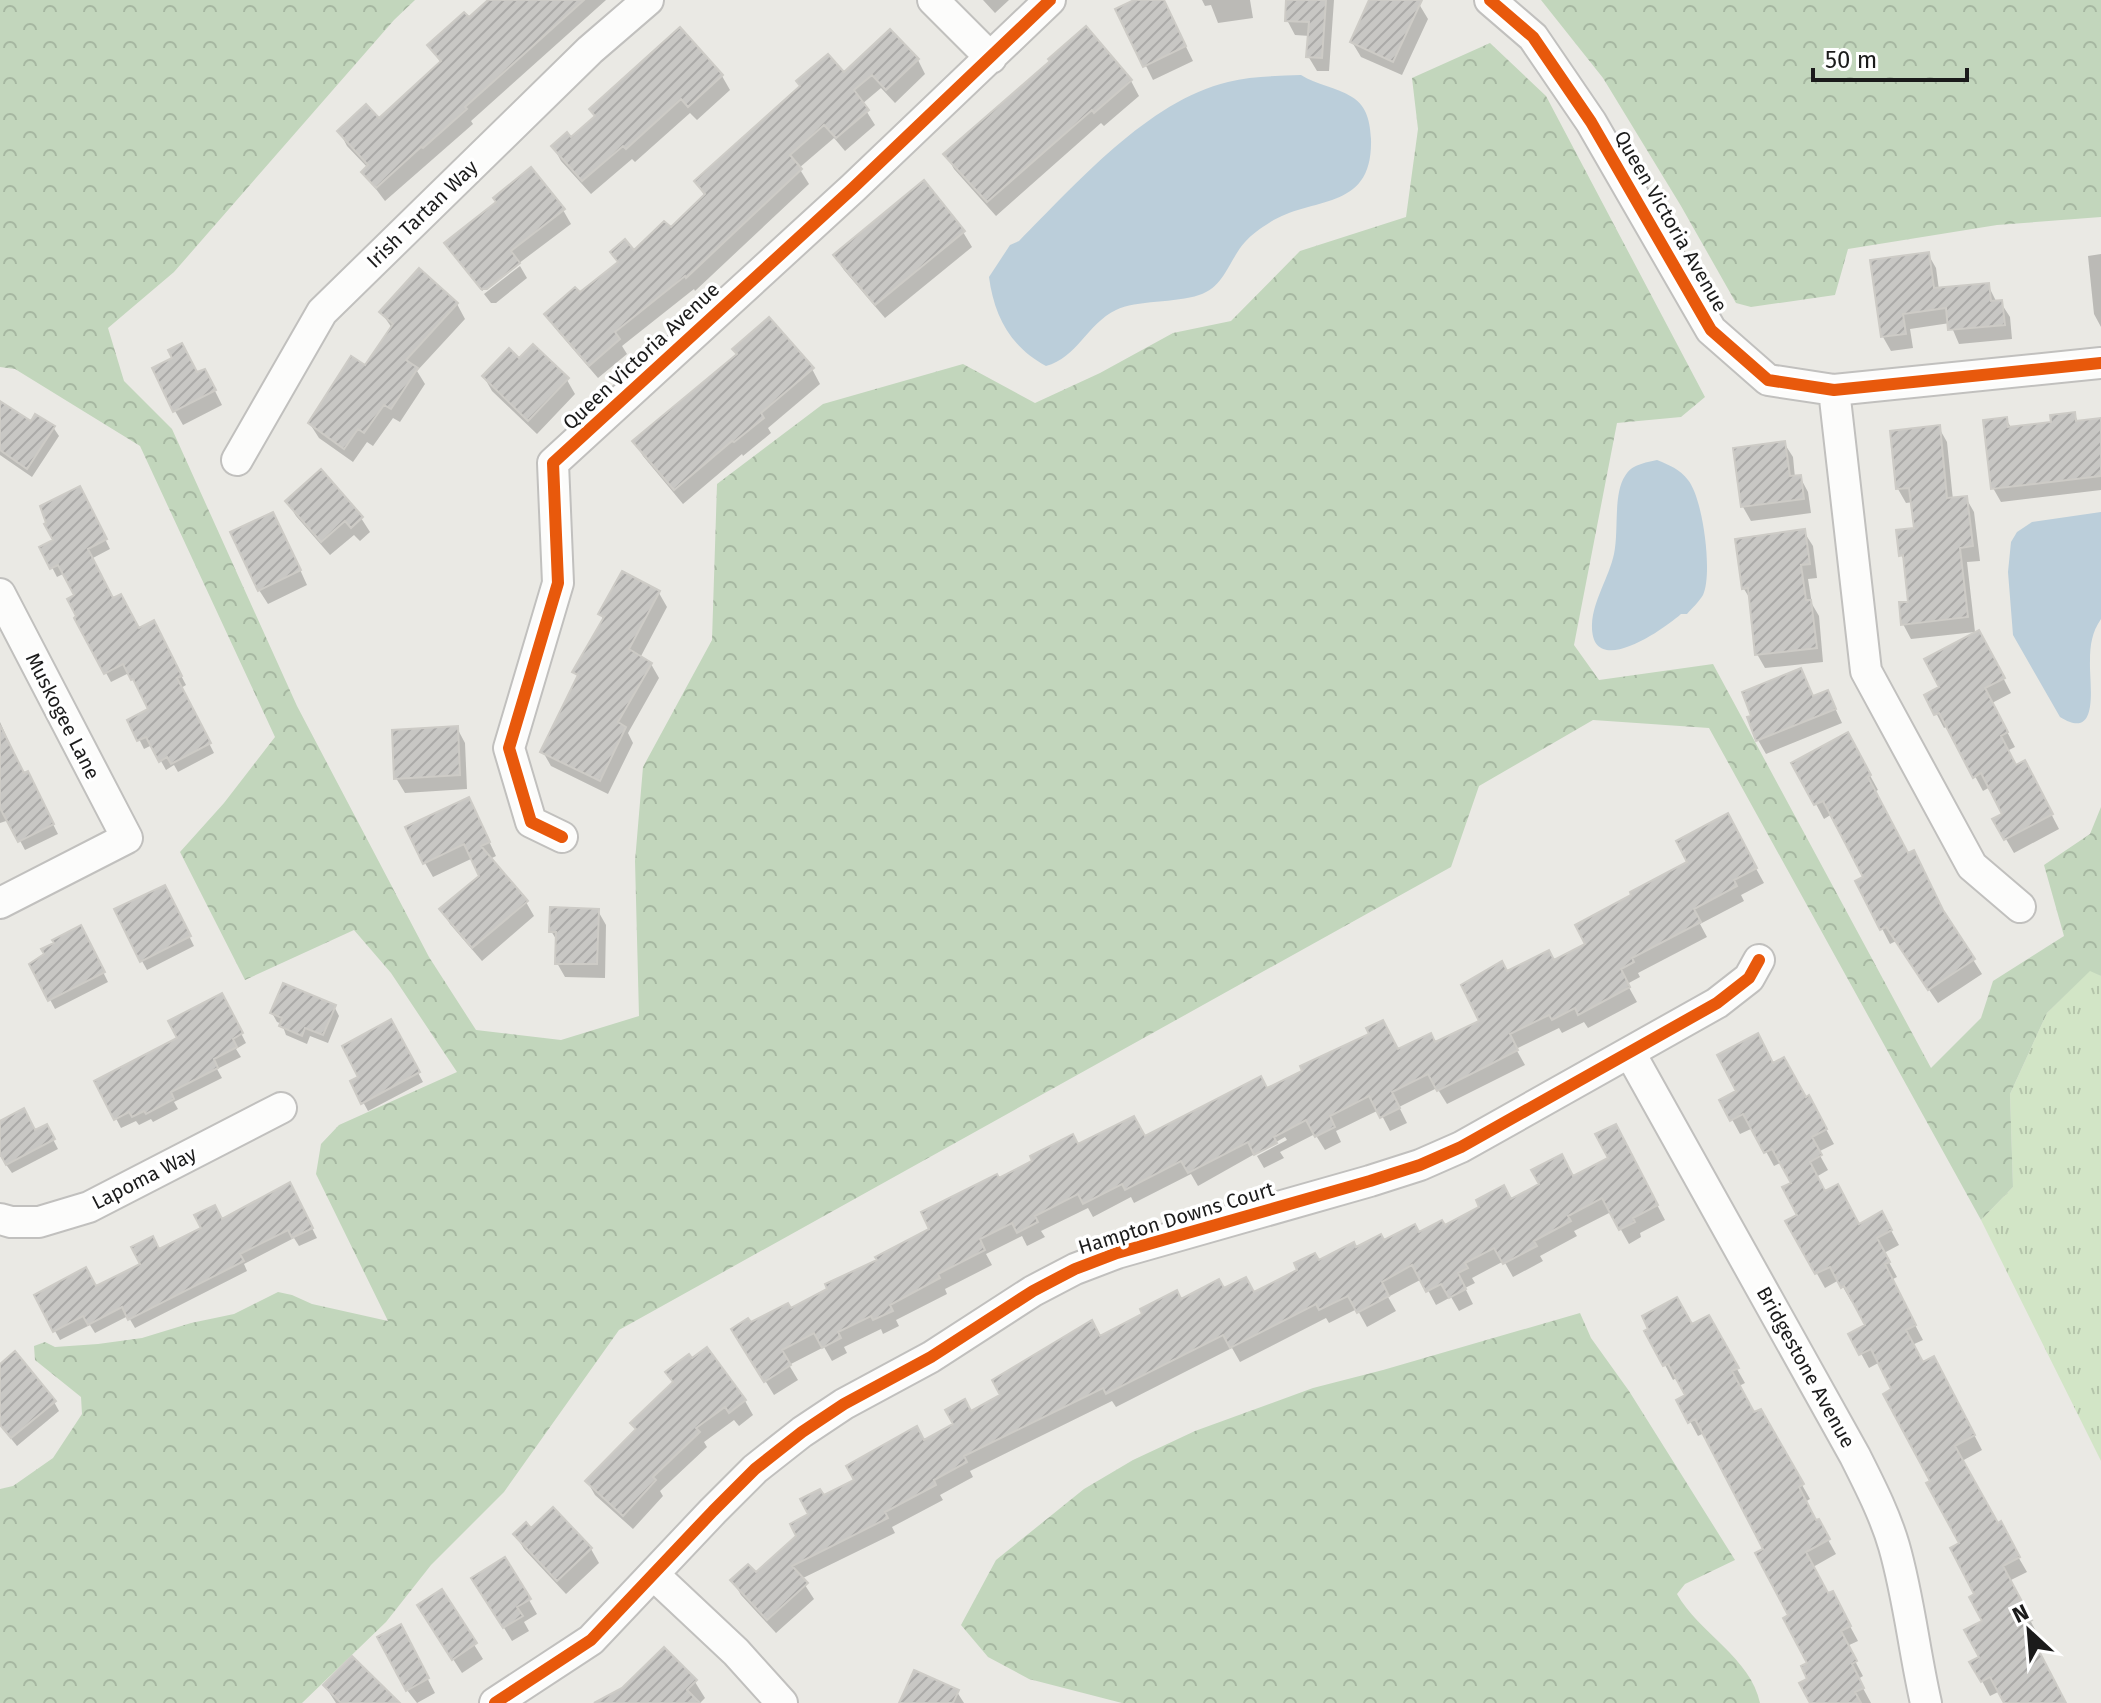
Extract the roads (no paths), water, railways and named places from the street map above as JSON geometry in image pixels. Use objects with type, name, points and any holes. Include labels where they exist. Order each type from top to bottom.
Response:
[{"type":"street","name":"Irish Tartan Way","points":[[237,460],[322,312],[590,50],[648,0]]},
{"type":"street","points":[[933,0],[991,58]]},
{"type":"street","name":"Queen Victoria Avenue","points":[[562,837],[531,822],[509,748],[558,583],[553,463],[1050,0]]},
{"type":"street","name":"Queen Victoria Avenue","points":[[1490,0],[1533,37],[1591,122],[1711,330],[1768,380],[1834,390],[2101,363]]},
{"type":"street","points":[[1834,390],[1866,671],[1972,866],[2020,907]]},
{"type":"street","name":"Muskogee Lane","points":[[0,594],[127,838],[0,903]]},
{"type":"street","name":"Hampton Downs Court","points":[[495,1703],[591,1640],[755,1469],[802,1432],[844,1404],[931,1357],[1033,1291],[1075,1269],[1117,1253],[1420,1165],[1461,1147],[1736,990],[1749,978],[1759,960]]},
{"type":"street","name":"Bridgestone Avenue","points":[[1630,1053],[1877,1499],[1894,1544],[1906,1590],[1926,1703]]},
{"type":"street","name":"Lapoma Way","points":[[0,1219],[39,1222],[89,1207],[281,1108]]},
{"type":"street","points":[[654,1575],[736,1652],[782,1703]]},
{"type":"water","points":[[1301,75],[1352,97],[1367,115],[1371,139],[1369,163],[1362,179],[1351,191],[1286,214],[1259,229],[1239,249],[1220,280],[1208,291],[1190,298],[1116,310],[1057,362],[1046,366],[1013,340],[995,304],[989,277],[1010,245],[1019,241],[1115,147],[1170,107],[1198,92],[1255,77]]},
{"type":"water","points":[[1657,460],[1685,476],[1693,489],[1702,519],[1707,554],[1706,585],[1703,595],[1687,614],[1681,614],[1629,646],[1603,649],[1595,641],[1592,624],[1614,554],[1621,484],[1631,469]]},
{"type":"water","points":[[2101,512],[2101,619],[2091,644],[2090,707],[2082,722],[2073,723],[2060,717],[2013,635],[2008,572],[2011,542],[2017,532],[2032,522]]}]
